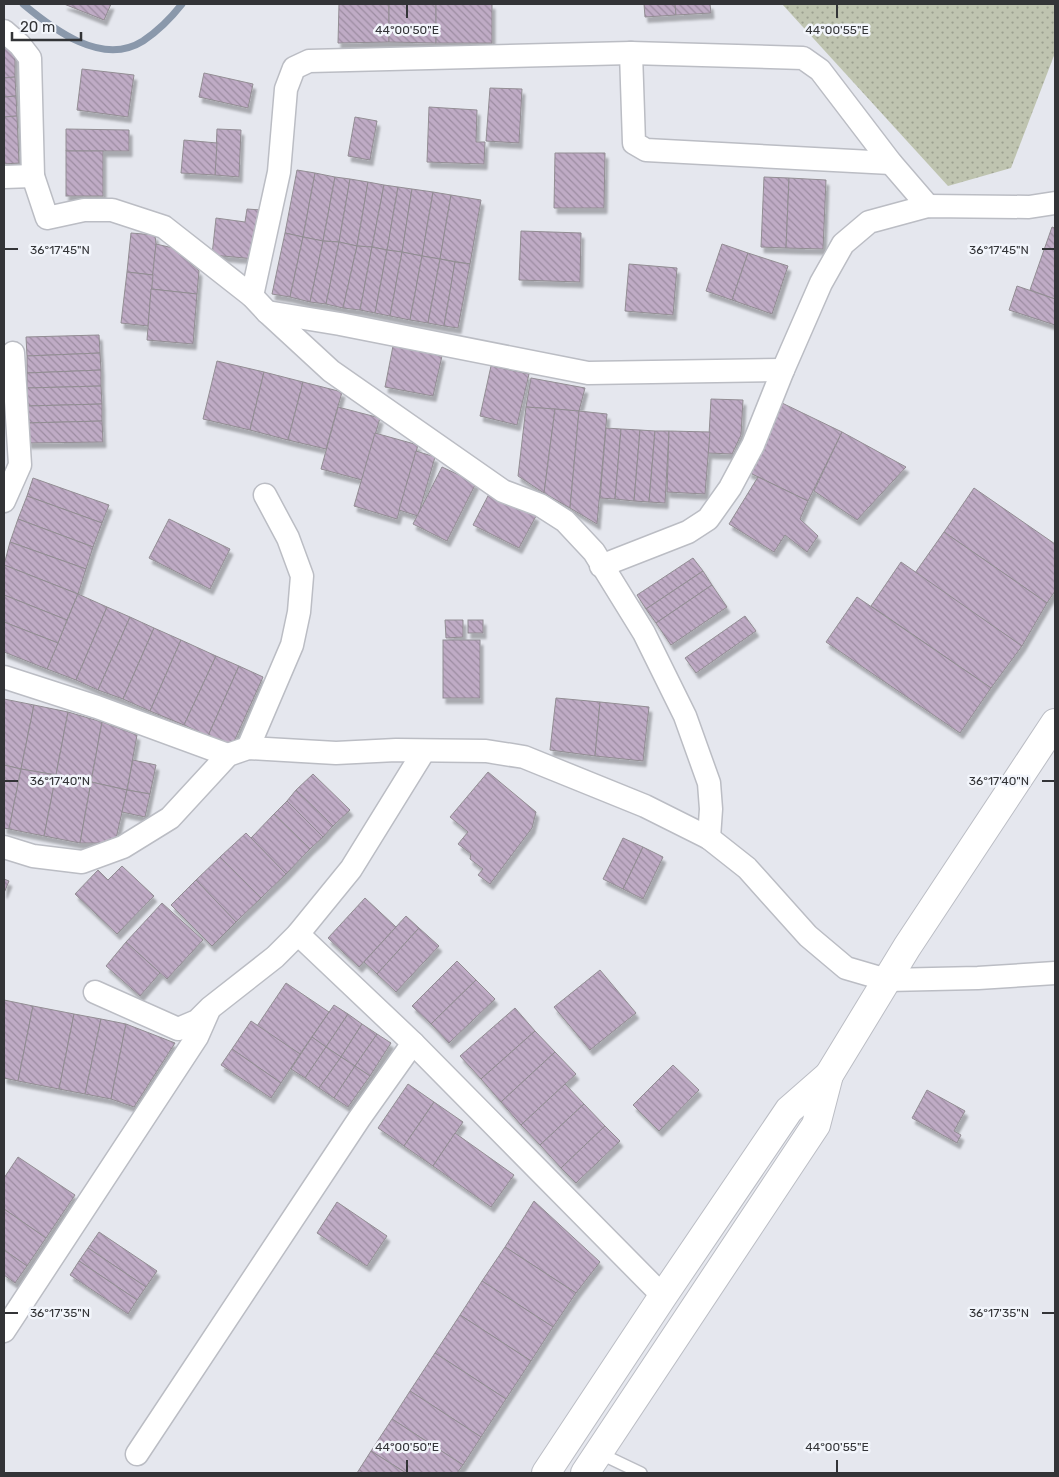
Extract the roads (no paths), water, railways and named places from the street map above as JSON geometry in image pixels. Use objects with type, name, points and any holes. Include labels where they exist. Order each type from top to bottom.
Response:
[{"type":"street","points":[[4,32],[20,45],[30,58],[33,176],[47,218],[84,210],[112,210],[164,227],[260,304],[331,371],[503,491],[540,505],[566,520],[594,552],[644,633],[685,716],[709,783],[712,809],[709,838]]},
{"type":"street","points":[[260,304],[279,172],[286,89],[294,68],[310,61],[631,53],[804,58],[820,70],[891,163],[928,206]]},
{"type":"street","points":[[631,53],[634,143],[646,150],[891,163]]},
{"type":"street","points":[[4,177],[33,176]]},
{"type":"street","points":[[601,566],[688,532],[708,519],[730,488],[753,445],[820,283],[844,244],[869,222],[928,206],[1029,207],[1055,203]]},
{"type":"street","points":[[260,304],[340,324],[588,373],[783,370]]},
{"type":"street","points":[[4,501],[20,465],[13,353]]},
{"type":"street","points":[[4,847],[33,856],[82,862],[123,848],[170,818],[238,751],[292,645],[299,612],[302,576],[288,538],[265,495]]},
{"type":"street","points":[[4,678],[238,751],[336,753],[486,751],[524,757],[645,806],[709,838],[747,868],[808,936],[846,968],[887,980],[978,978],[1055,973]]},
{"type":"street","points":[[592,1463],[816,1125],[829,1075],[887,980],[1055,723]]},
{"type":"street","points":[[95,992],[178,1029],[197,1021],[210,1008],[275,957],[298,934],[351,868],[424,751]]},
{"type":"street","points":[[298,934],[413,1044],[663,1296]]},
{"type":"street","points":[[4,1331],[197,1037],[210,1008]]},
{"type":"street","points":[[138,1454],[359,1118],[413,1044]]},
{"type":"street","points":[[546,1473],[789,1110],[829,1075]]},
{"type":"lane","points":[[592,1463],[641,1473]]},
{"type":"waterway","points":[[23,4],[63,34],[79,42],[111,50],[127,48],[143,41],[164,24],[182,4]]}]
